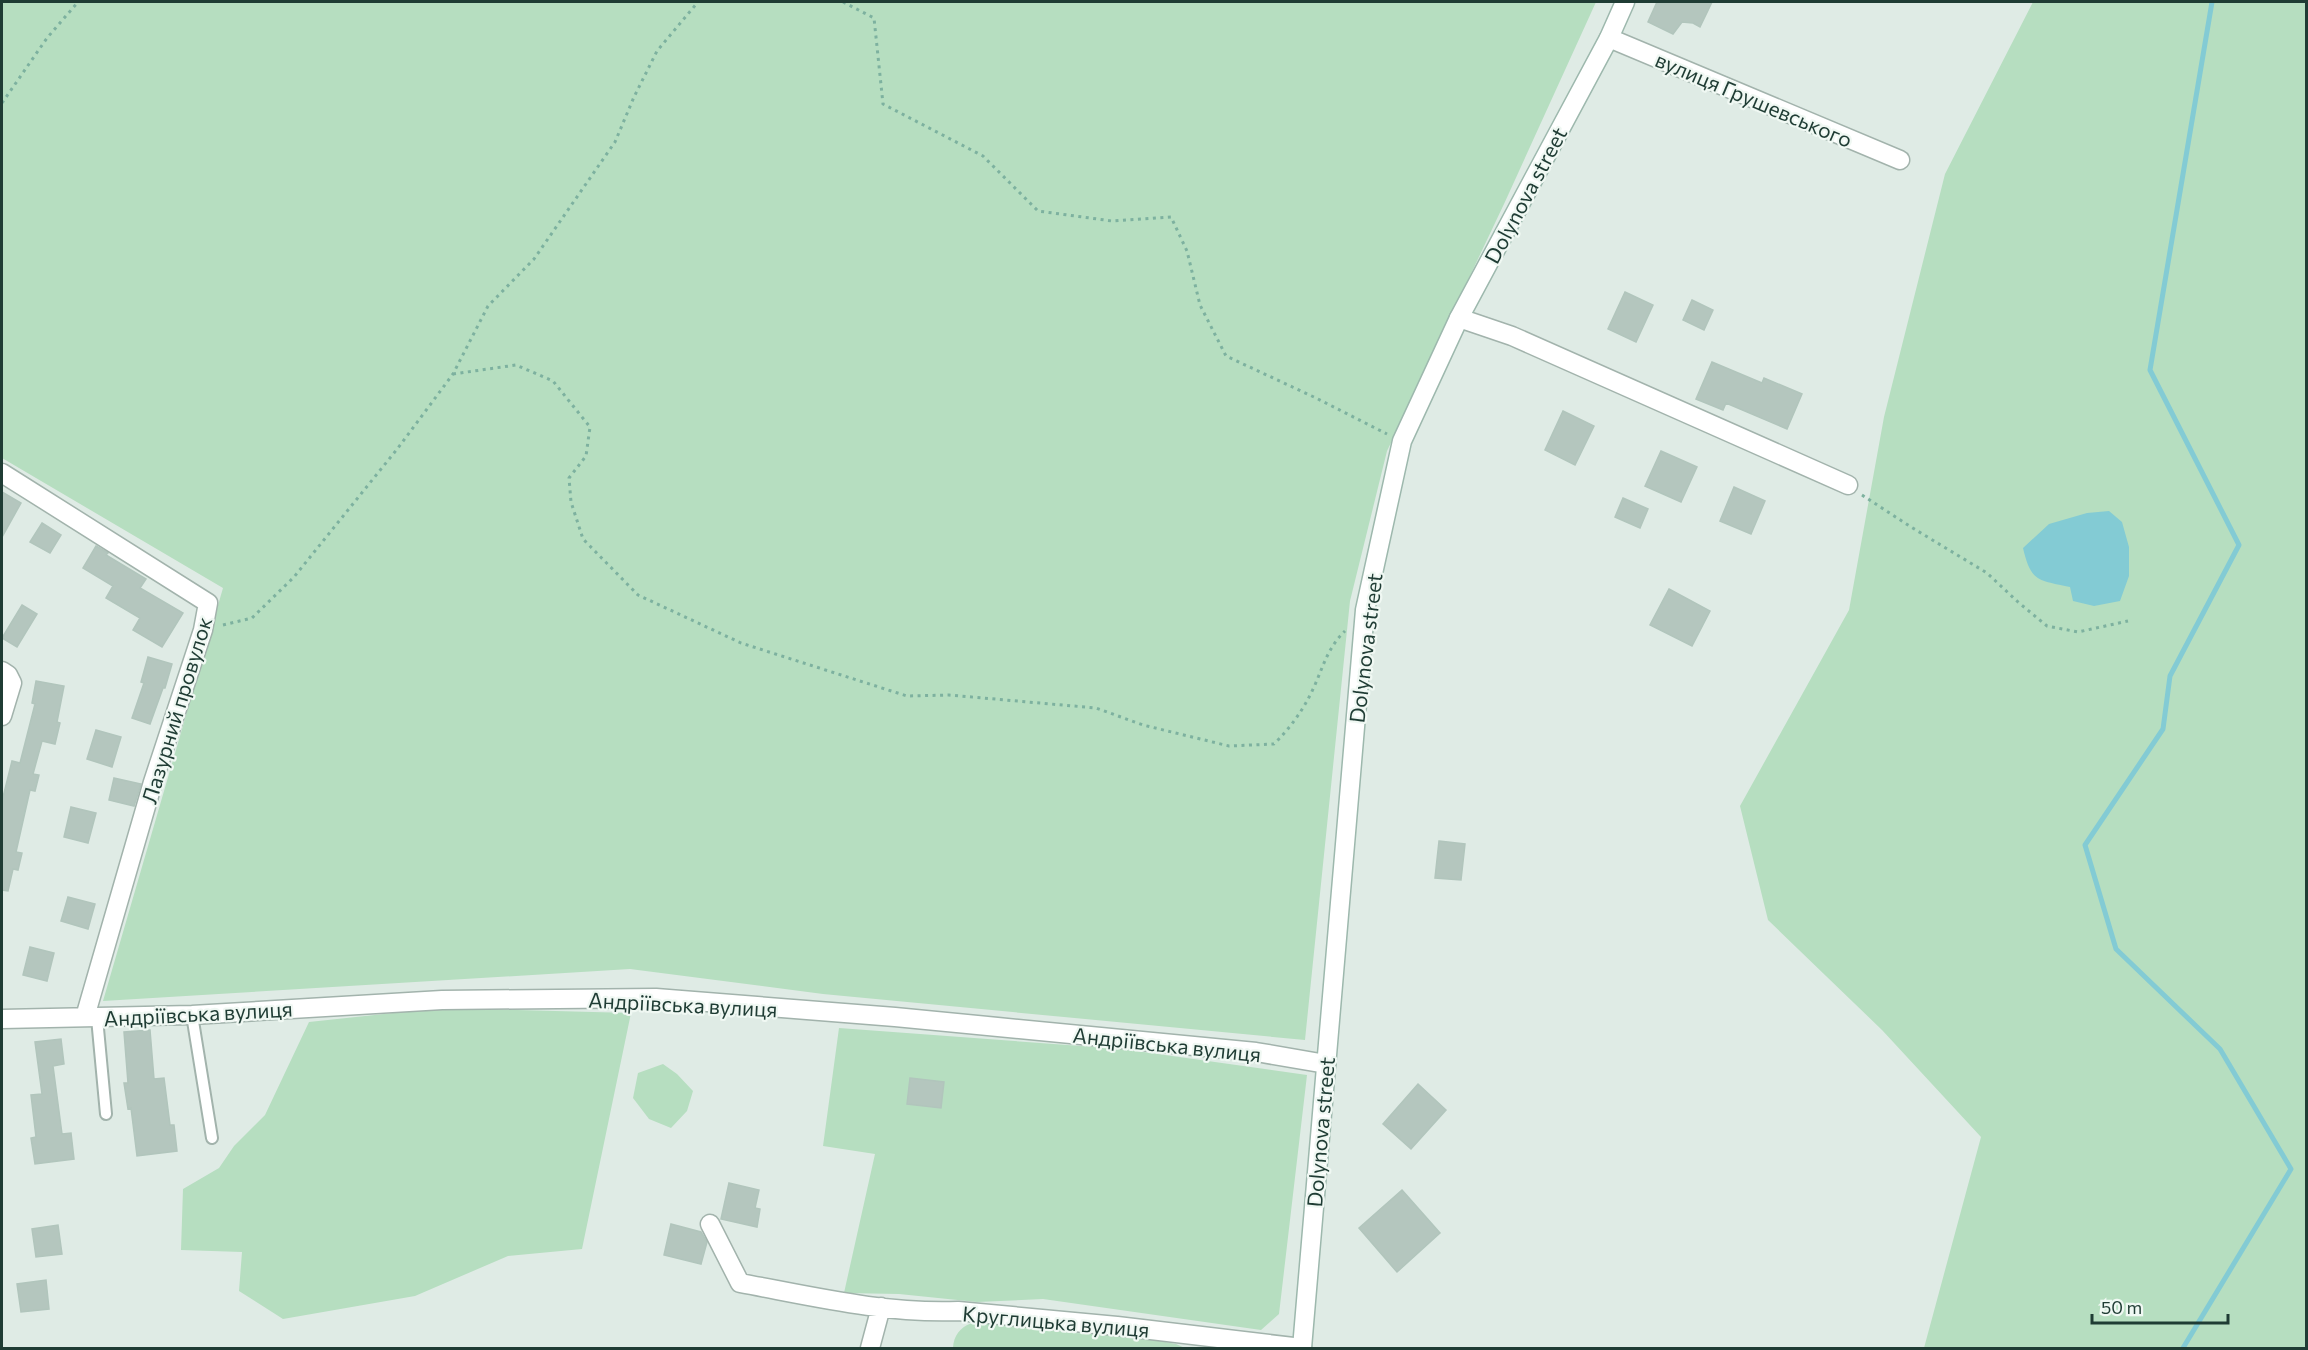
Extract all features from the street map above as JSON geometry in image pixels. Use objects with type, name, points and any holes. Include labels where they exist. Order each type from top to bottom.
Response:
[{"type":"street","name":"Dolynova street","points":[[1302,1348],[1365,610],[1402,441],[1459,318],[1609,38],[1625,2]]},
{"type":"street","name":"вулиця Грушевського","points":[[1609,38],[1900,160]]},
{"type":"street","points":[[1459,318],[1512,336],[1848,485]]},
{"type":"street","name":"Лазурний провулок","points":[[2,473],[208,603],[203,630],[153,782],[91,1017]]},
{"type":"street","points":[[2,671],[8,675],[12,683],[2,716]]},
{"type":"street","name":"Андріївська вулиця","points":[[2,1019],[192,1015],[442,1000],[656,998],[896,1017],[1256,1053],[1326,1064]]},
{"type":"street","name":"Круглицька вулиця","points":[[710,1224],[740,1283],[880,1307],[1117,1326],[1302,1348]]},
{"type":"street","points":[[870,1348],[880,1307]]},
{"type":"lane","points":[[192,1015],[212,1138]]},
{"type":"lane","points":[[91,1017],[106,1114]]},
{"type":"path","points":[[2,103],[47,38],[78,2]]},
{"type":"path","points":[[203,630],[252,618],[294,577],[398,448],[453,374],[488,306],[534,259],[615,142],[657,51],[698,2]]},
{"type":"path","points":[[843,2],[874,18],[883,104],[983,156],[1038,211],[1112,221],[1171,217],[1187,251],[1200,305],[1226,356],[1402,441]]},
{"type":"path","points":[[453,374],[516,365],[553,381],[590,427],[586,456],[569,478],[571,502],[583,539],[638,595],[741,643],[907,696],[948,695],[1096,708],[1143,725],[1229,746],[1274,744],[1294,723],[1313,689],[1333,642],[1365,610]]},
{"type":"path","points":[[1848,485],[1911,528],[1987,573],[2047,626],[2078,632],[2128,621]]},
{"type":"green space","points":[[2,2],[1596,2],[1504,204],[1387,451],[1350,601],[1305,1040],[823,994],[630,969],[103,1001],[223,588],[2,458]]},
{"type":"green space","points":[[2033,2],[2306,2],[2306,1348],[1924,1348],[1981,1137],[1882,1030],[1768,920],[1740,806],[1849,610],[1884,417],[1945,174]]},
{"type":"green space","points":[[440,1008],[631,1013],[582,1249],[508,1256],[415,1296],[283,1319],[239,1291],[242,1252],[181,1250],[183,1189],[219,1168],[234,1146],[265,1115],[309,1022]]},
{"type":"green space","points":[[839,1028],[1122,1049],[1307,1075],[1279,1314],[1261,1330],[1043,1299],[977,1302],[899,1294],[844,1293],[875,1154],[823,1146]]},
{"type":"green space","points":[[663,1064],[677,1074],[693,1091],[687,1111],[671,1128],[649,1119],[633,1098],[638,1073]]},
{"type":"green space","points":[[994,1319],[1028,1319],[1069,1333],[1123,1334],[1176,1344],[1185,1348],[953,1348],[956,1336],[962,1328],[971,1323]]},
{"type":"water","points":[[2109,511],[2122,522],[2129,547],[2129,576],[2120,601],[2094,606],[2073,601],[2070,587],[2043,581],[2033,573],[2023,548],[2049,524],[2087,513]]},
{"type":"building","points":[[1657,2],[1712,2],[1700,27],[1693,23],[1682,22],[1673,34],[1648,22]]},
{"type":"building","points":[[1625,292],[1653,305],[1636,342],[1608,329]]},
{"type":"building","points":[[1692,300],[1713,310],[1704,330],[1683,320]]},
{"type":"building","points":[[1712,362],[1762,383],[1764,378],[1802,394],[1787,429],[1726,403],[1723,410],[1696,399]]},
{"type":"building","points":[[1563,411],[1594,426],[1575,465],[1545,450]]},
{"type":"building","points":[[1661,451],[1697,467],[1681,502],[1645,486]]},
{"type":"building","points":[[1734,487],[1765,501],[1751,534],[1720,521]]},
{"type":"building","points":[[2,492],[21,503],[2,537]]},
{"type":"building","points":[[1623,498],[1648,509],[1640,528],[1615,517]]},
{"type":"building","points":[[42,523],[61,535],[50,553],[30,542]]},
{"type":"building","points":[[96,546],[108,553],[106,555],[146,579],[140,588],[183,613],[162,647],[133,630],[140,618],[106,598],[113,586],[83,568]]},
{"type":"building","points":[[1669,589],[1710,611],[1692,646],[1650,625]]},
{"type":"building","points":[[22,605],[37,614],[17,647],[2,638]]},
{"type":"building","points":[[148,657],[172,664],[150,724],[132,718],[144,683],[141,682]]},
{"type":"building","points":[[36,681],[64,686],[57,722],[60,723],[55,744],[42,741],[33,774],[39,775],[35,791],[30,790],[16,852],[22,853],[18,870],[13,869],[8,891],[2,890],[2,801],[12,761],[20,763],[35,704],[32,703]]},
{"type":"building","points":[[96,730],[121,737],[112,767],[87,759]]},
{"type":"building","points":[[114,778],[141,784],[134,806],[109,800]]},
{"type":"building","points":[[71,807],[96,813],[88,843],[64,837]]},
{"type":"building","points":[[1439,841],[1465,844],[1461,880],[1435,878]]},
{"type":"building","points":[[68,897],[95,904],[88,929],[61,921]]},
{"type":"building","points":[[30,947],[54,953],[47,981],[23,975]]},
{"type":"building","points":[[150,1030],[154,1079],[164,1078],[170,1125],[174,1125],[177,1151],[137,1156],[131,1108],[128,1109],[124,1083],[128,1083],[124,1032]]},
{"type":"building","points":[[61,1039],[64,1064],[53,1066],[62,1134],[71,1133],[74,1159],[35,1164],[31,1138],[36,1137],[31,1095],[42,1094],[35,1042]]},
{"type":"building","points":[[910,1078],[944,1082],[941,1108],[907,1104]]},
{"type":"building","points":[[1418,1084],[1446,1110],[1411,1149],[1383,1124]]},
{"type":"building","points":[[729,1183],[759,1190],[755,1208],[760,1209],[757,1227],[721,1219]]},
{"type":"building","points":[[1402,1190],[1440,1233],[1397,1272],[1359,1228]]},
{"type":"building","points":[[671,1224],[701,1232],[707,1242],[701,1264],[664,1255]]},
{"type":"building","points":[[58,1225],[62,1254],[36,1257],[32,1229]]},
{"type":"building","points":[[46,1280],[49,1309],[21,1312],[17,1284]]},
{"type":"waterway","points":[[2183,1348],[2291,1169],[2220,1049],[2116,949],[2085,845],[2163,729],[2170,676],[2239,545],[2150,370],[2212,2]]}]
